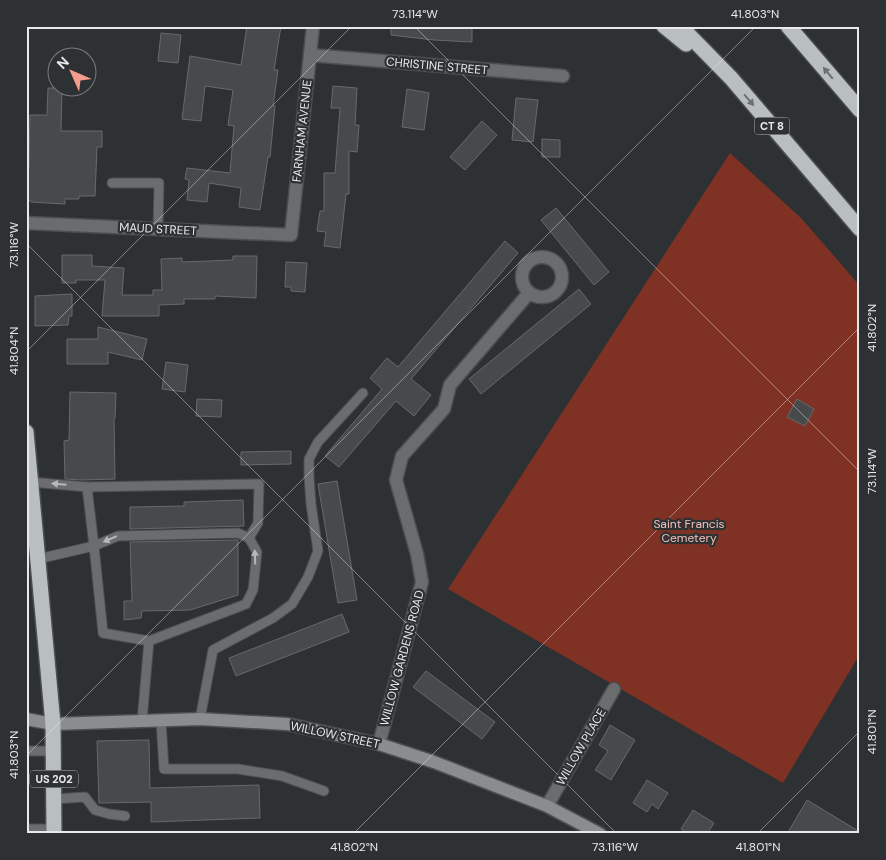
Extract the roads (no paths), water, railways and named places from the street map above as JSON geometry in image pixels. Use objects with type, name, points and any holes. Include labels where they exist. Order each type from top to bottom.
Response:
[{"type":"highway","points":[[664,26],[731,78]]},
{"type":"highway","name":"CT 8","points":[[680,26],[731,78],[860,229]]},
{"type":"highway","points":[[788,26],[860,110]]},
{"type":"highway","name":"US 202","points":[[26,432],[53,724],[54,831]]},
{"type":"main road","name":"WILLOW STREET","points":[[26,719],[53,724],[200,720],[287,724],[380,744],[434,762],[547,806],[600,834]]},
{"type":"street","name":"FARNHAM AVENUE","points":[[291,235],[313,26]]},
{"type":"street","name":"CHRISTINE STREET","points":[[310,55],[563,76]]},
{"type":"street","name":"MAUD STREET","points":[[26,223],[291,235]]},
{"type":"street","name":"WILLOW GARDENS ROAD","points":[[380,744],[422,582],[417,554],[396,480],[402,456],[444,409],[450,385],[529,293]]},
{"type":"street","name":"WILLOW PLACE","points":[[547,806],[614,689]]},
{"type":"lane","points":[[112,183],[158,183],[158,229]]},
{"type":"lane","points":[[200,720],[213,650],[273,618],[292,604],[308,577],[318,551],[311,504],[309,459],[318,442],[363,393]]},
{"type":"lane","points":[[31,482],[87,487],[259,484],[258,523],[250,538]]},
{"type":"lane","points":[[38,559],[94,546],[118,536],[238,533],[250,538],[257,552],[253,590],[246,604],[149,641],[103,633],[94,546],[87,487]]},
{"type":"lane","points":[[142,722],[149,641]]},
{"type":"lane","points":[[161,721],[164,769],[238,769],[282,776],[324,791]]},
{"type":"lane","points":[[26,751],[54,751]]},
{"type":"lane","points":[[54,799],[86,797],[94,810],[125,816]]},
{"type":"lane","points":[[26,829],[54,831]]},
{"type":"park label","name":"Saint Francis Cemetery","points":[[689,531]]}]
